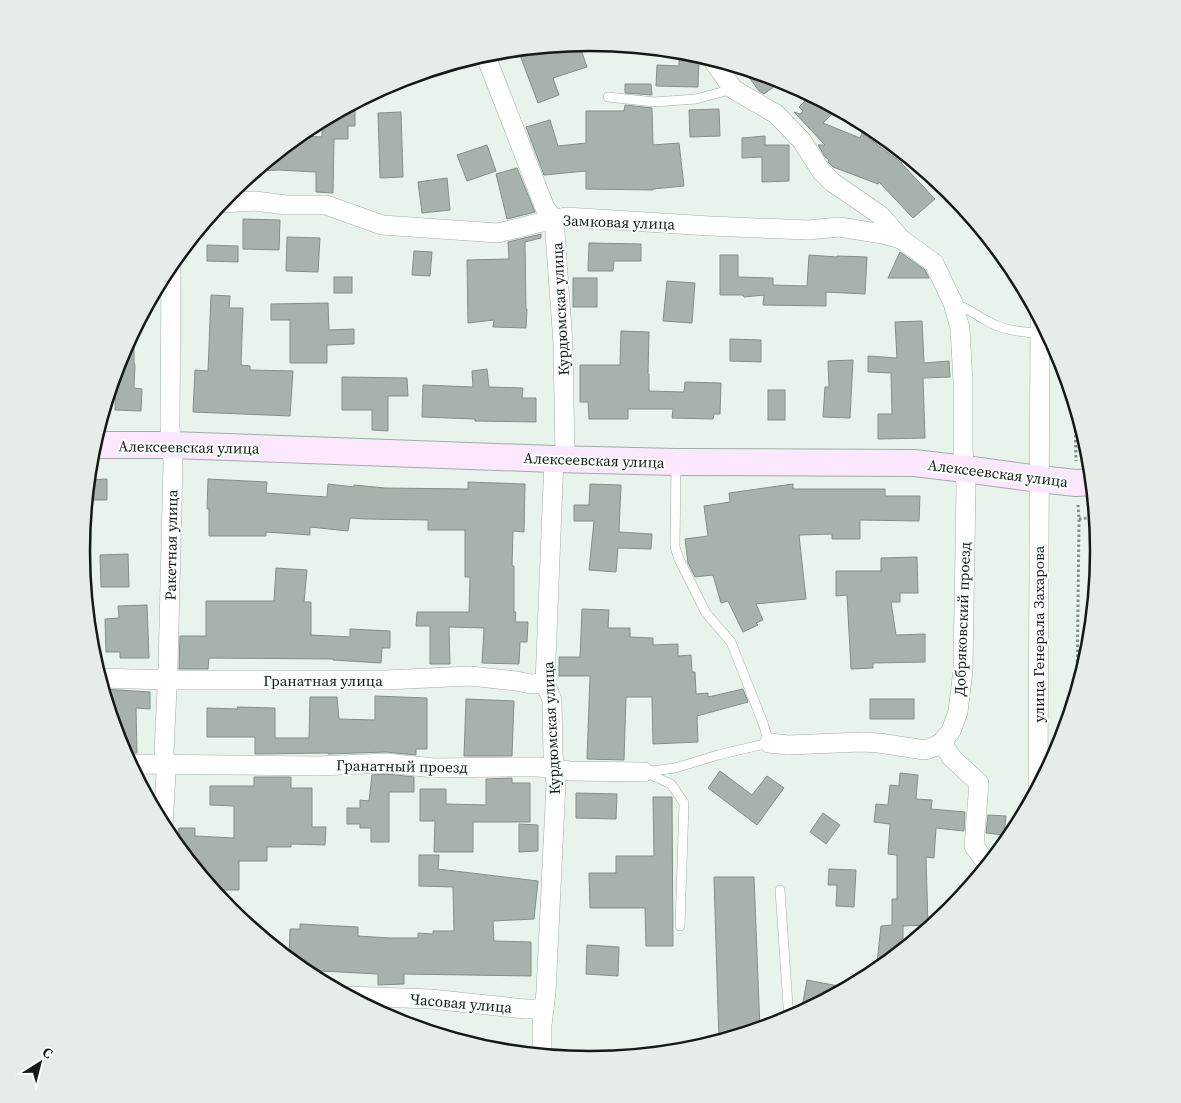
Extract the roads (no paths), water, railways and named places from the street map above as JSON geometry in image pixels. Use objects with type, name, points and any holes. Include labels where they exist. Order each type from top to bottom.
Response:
[{"type":"street","name":"Курдюмская улица","points":[[488,62],[544,208],[554,219],[563,343],[559,459],[546,682],[552,700],[552,754],[556,784],[542,1049]]},
{"type":"street","points":[[718,68],[733,89],[776,114],[802,141],[821,171],[832,182],[880,215],[901,239],[934,263],[953,302],[960,328],[964,382],[963,450],[965,468]]},
{"type":"street","name":"Замковая улица","points":[[233,202],[255,201],[286,205],[326,205],[382,226],[498,233],[566,217],[808,230],[839,226],[901,239]]},
{"type":"street","name":"Ракетная улица","points":[[164,812],[173,462],[170,427],[171,280]]},
{"type":"street","name":"улица Генерала Захарова","points":[[1038,775],[1040,332]]},
{"type":"street","name":"Алексеевская улица","points":[[102,445],[171,445],[676,462],[914,463],[965,468],[1039,479],[1084,482]]},
{"type":"street","name":"Добряковский проезд","points":[[942,742],[951,730],[958,712],[963,670],[965,468]]},
{"type":"street","name":"Гранатная улица","points":[[106,678],[386,680],[470,676],[531,684],[546,682]]},
{"type":"street","points":[[769,744],[862,742],[925,750],[942,742],[951,757],[979,784],[974,846],[984,860]]},
{"type":"street","name":"Гранатный проезд","points":[[138,764],[318,766],[386,763],[434,768],[509,766],[644,772]]},
{"type":"street","name":"Часовая улица","points":[[362,997],[431,999],[544,1009]]},
{"type":"lane","points":[[608,96],[654,102],[696,99],[733,89]]},
{"type":"lane","points":[[953,302],[964,306],[989,323],[1018,332],[1037,326]]},
{"type":"lane","points":[[644,772],[675,768],[718,755],[769,744],[763,723],[731,642],[706,613],[675,547],[676,462]]},
{"type":"lane","points":[[644,772],[672,784],[684,803],[680,926]]},
{"type":"lane","points":[[780,890],[788,1011]]}]
